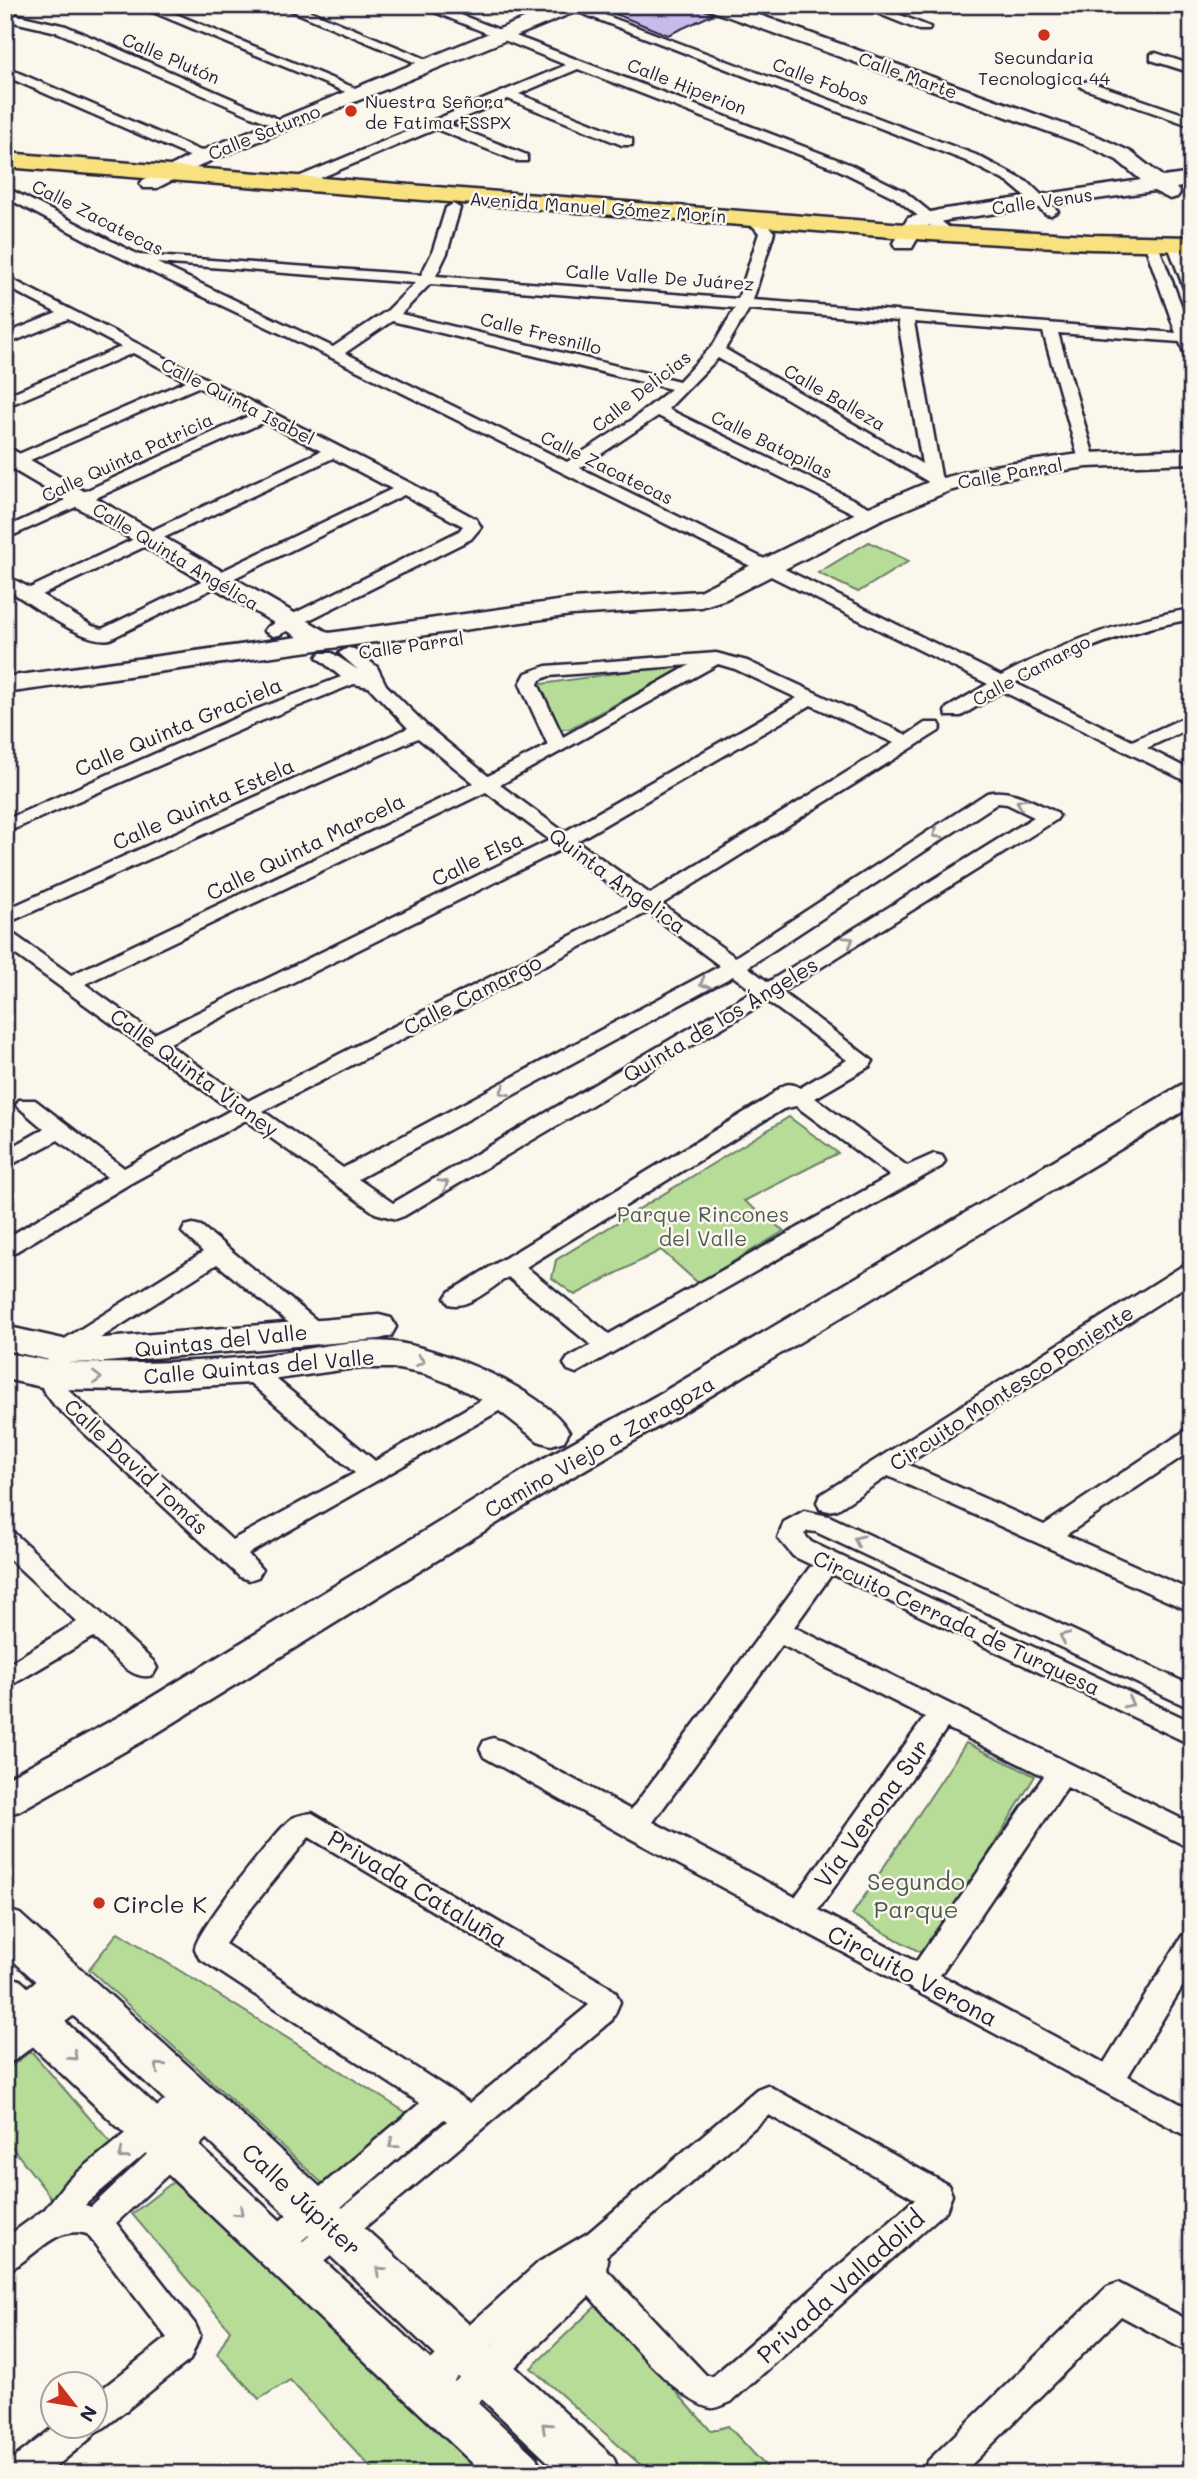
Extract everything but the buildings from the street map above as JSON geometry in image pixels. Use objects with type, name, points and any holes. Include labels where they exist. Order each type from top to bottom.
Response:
[{"type":"main road","name":"Avenida Manuel Gómez Morín","points":[[5,160],[160,179],[453,208],[1173,249]]},
{"type":"main road","name":"Avenida Manuel Gómez Morín","points":[[5,173],[296,183],[760,225]]},
{"type":"street","points":[[142,5],[360,93]]},
{"type":"street","points":[[284,5],[431,64]]},
{"type":"street","name":"Calle Hiperion","points":[[423,5],[883,184],[927,233]]},
{"type":"street","name":"Calle Marte","points":[[714,5],[1092,141],[1124,156],[1165,188]]},
{"type":"street","points":[[863,5],[925,27]]},
{"type":"street","name":"Calle Saturno","points":[[160,179],[203,157],[571,6]]},
{"type":"street","name":"Calle Fobos","points":[[571,6],[971,158],[1011,176],[1047,206]]},
{"type":"street","name":"Calle Plutón","points":[[5,16],[61,29],[282,124]]},
{"type":"street","points":[[1156,57],[1192,69]]},
{"type":"street","points":[[296,183],[578,65]]},
{"type":"street","points":[[5,71],[203,157]]},
{"type":"street","points":[[1087,85],[1192,122]]},
{"type":"street","points":[[508,94],[627,142]]},
{"type":"street","points":[[435,124],[522,158]]},
{"type":"street","name":"Calle Venus","points":[[927,233],[1047,206],[1165,188],[1192,178]]},
{"type":"street","name":"Calle Venus","points":[[1165,188],[1192,190]]},
{"type":"street","name":"Calle Zacatecas","points":[[5,191],[132,257],[334,353],[1192,778]]},
{"type":"street","points":[[334,353],[389,316],[426,279],[436,261],[453,208]]},
{"type":"street","name":"Calle Delicias","points":[[567,469],[683,387],[717,351],[737,321],[760,225]]},
{"type":"street","points":[[1173,249],[1192,288]]},
{"type":"street","points":[[1173,249],[1185,338],[1192,355]]},
{"type":"street","name":"Calle Valle De Juárez","points":[[132,257],[1185,338]]},
{"type":"street","name":"Calle Quinta Isabel","points":[[5,280],[470,523]]},
{"type":"street","points":[[5,340],[70,313]]},
{"type":"street","name":"Calle Fresnillo","points":[[389,316],[683,387]]},
{"type":"street","points":[[905,316],[937,482]]},
{"type":"street","points":[[1049,327],[1087,460]]},
{"type":"street","points":[[5,402],[134,347]]},
{"type":"street","name":"Calle Balleza","points":[[717,351],[937,482]]},
{"type":"street","points":[[8,463],[199,381]]},
{"type":"street","name":"Calle Batopilas","points":[[656,408],[871,514]]},
{"type":"street","name":"Calle Quinta Patricia","points":[[5,534],[265,415]]},
{"type":"street","points":[[29,595],[335,451]]},
{"type":"street","name":"Calle Parral","points":[[5,701],[531,627],[706,610],[801,552],[937,482],[1087,460],[1192,456]]},
{"type":"street","name":"Calle Quinta Angélica","points":[[8,463],[329,654]]},
{"type":"street","points":[[5,580],[92,633],[108,634],[406,488]]},
{"type":"street","points":[[329,654],[465,535],[472,527],[470,523]]},
{"type":"street","name":"Calle Camargo","points":[[954,712],[1001,683],[1101,634],[1138,623],[1192,614]]},
{"type":"street","name":"Calle Parral","points":[[5,685],[329,654]]},
{"type":"street","name":"Quinta Angelica","points":[[329,654],[487,784],[857,1059],[788,1097]]},
{"type":"street","name":"Calle Quinta Graciela","points":[[5,827],[254,717],[329,654]]},
{"type":"street","points":[[558,747],[529,684],[532,677],[547,671],[716,658],[741,665],[907,742]]},
{"type":"street","name":"Calle Quinta Marcela","points":[[71,983],[487,784],[716,658]]},
{"type":"street","name":"Calle Elsa","points":[[154,1042],[564,840],[811,697]]},
{"type":"street","points":[[1131,749],[1192,720]]},
{"type":"street","name":"Calle Camargo","points":[[5,1250],[123,1178],[247,1110],[650,903],[932,727]]},
{"type":"street","name":"Calle Quinta Estela","points":[[5,918],[421,730]]},
{"type":"street","name":"Quinta de los Ángeles","points":[[343,1178],[735,966],[994,797],[1007,797],[1047,814],[1048,819],[768,991],[399,1210],[383,1208]]},
{"type":"street","name":"Calle Quinta Vianey","points":[[5,937],[383,1208]]},
{"type":"street","name":"Camino Viejo a Zaragoza","points":[[5,1798],[143,1722],[559,1467],[675,1401],[1192,1092]]},
{"type":"street","points":[[457,1298],[788,1097],[907,1177]]},
{"type":"street","points":[[27,1105],[123,1178]]},
{"type":"street","points":[[5,1161],[59,1130]]},
{"type":"street","points":[[576,1364],[934,1161]]},
{"type":"street","points":[[193,1232],[313,1330]]},
{"type":"street","points":[[57,1363],[218,1252]]},
{"type":"street","points":[[511,1267],[608,1346]]},
{"type":"street","name":"Circuito Montesco Poniente","points":[[829,1502],[1192,1271]]},
{"type":"street","name":"Quintas del Valle","points":[[57,1363],[143,1349],[313,1330],[379,1327]]},
{"type":"street","name":"Calle Quintas del Valle","points":[[5,1338],[57,1363]]},
{"type":"street","name":"Calle Quintas del Valle","points":[[5,1366],[57,1363],[133,1377],[250,1370],[355,1355],[393,1355],[430,1363],[466,1376],[505,1397],[551,1432]]},
{"type":"street","name":"Calle David Tomás","points":[[57,1363],[55,1390],[249,1570]]},
{"type":"street","points":[[250,1370],[373,1474]]},
{"type":"street","points":[[231,1552],[505,1397]]},
{"type":"street","points":[[1046,1536],[1192,1438]]},
{"type":"street","points":[[888,1466],[1190,1600]]},
{"type":"street","name":"Circuito Cerrada de Turquesa","points":[[1192,1698],[820,1523],[804,1521],[793,1529],[791,1538],[802,1549],[1192,1734]]},
{"type":"street","points":[[5,1540],[144,1668]]},
{"type":"street","points":[[634,1827],[819,1574]]},
{"type":"street","points":[[5,1679],[95,1623]]},
{"type":"street","points":[[778,1631],[1192,1837]]},
{"type":"street","name":"Vía Verona Sur","points":[[799,1914],[943,1713]]},
{"type":"street","name":"Circuito Verona","points":[[493,1749],[1192,2125]]},
{"type":"street","points":[[921,1979],[1062,1772]]},
{"type":"street","name":"Privada Cataluña","points":[[326,2221],[472,2120],[602,2011],[606,2003],[598,1995],[312,1825],[302,1826],[232,1912],[208,1946],[209,1949],[472,2120]]},
{"type":"street","name":"Calle Júpiter","points":[[5,1927],[326,2221],[591,2472]]},
{"type":"street","points":[[1109,2081],[1192,1945]]},
{"type":"street","points":[[5,2051],[19,2012],[70,1986]]},
{"type":"street","points":[[19,2012],[163,2140],[519,2474]]},
{"type":"street","name":"Privada Valladolid","points":[[438,2397],[587,2258],[767,2098],[937,2195],[935,2201],[720,2391],[712,2393],[695,2386],[587,2258]]},
{"type":"street","name":"Privada Cataluña","points":[[286,2255],[326,2221],[443,2102]]},
{"type":"street","points":[[97,2223],[163,2140],[201,2105]]},
{"type":"street","points":[[5,2257],[56,2219],[76,2193],[163,2140]]},
{"type":"street","points":[[56,2219],[75,2216],[97,2223],[184,2335],[179,2349],[108,2405]]},
{"type":"street","points":[[939,2474],[1118,2298],[1192,2339]]},
{"type":"street","points":[[21,2474],[64,2440]]},
{"type":"green space","points":[[869,542],[909,561],[858,592],[818,573]]},
{"type":"green space","points":[[678,664],[684,668],[569,729],[557,729],[535,685]]},
{"type":"green space","name":"Parque Rincones del Valle","points":[[789,1117],[838,1153],[744,1201],[784,1231],[698,1283],[661,1250],[575,1295],[552,1278],[556,1260]]},
{"type":"green space","name":"Segundo Parque","points":[[966,1743],[1035,1776],[927,1956],[852,1915]]},
{"type":"green space","points":[[118,1932],[407,2113],[323,2184],[89,1969]]},
{"type":"green space","points":[[31,2051],[113,2145],[52,2199],[5,2138],[5,2071]]},
{"type":"green space","points":[[173,2182],[489,2474],[377,2474],[290,2380],[259,2399],[217,2354],[230,2330],[132,2214]]},
{"type":"green space","points":[[598,2304],[711,2431],[728,2426],[773,2474],[651,2474],[531,2368]]},
{"type":"place","name":"Secundaria Tecnologica 44","points":[[1044,35]]},
{"type":"place","name":"Nuestra Señora de Fatima FSSPX","points":[[351,111]]},
{"type":"place","name":"Circle K","points":[[99,1903]]}]
